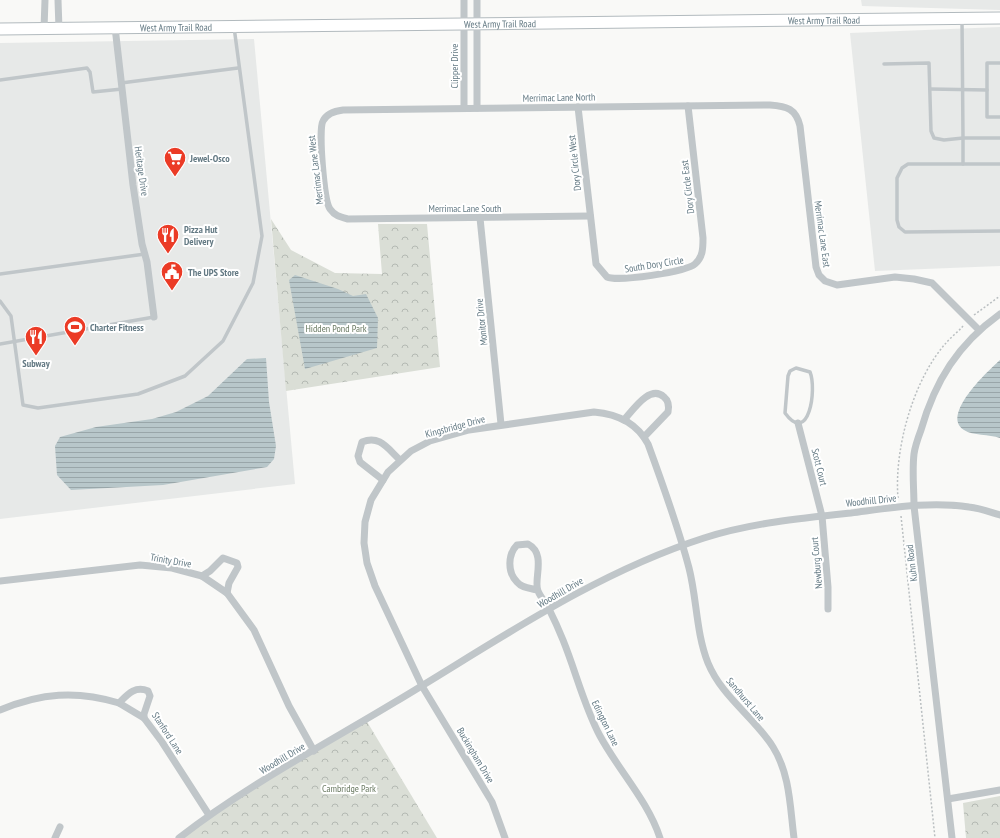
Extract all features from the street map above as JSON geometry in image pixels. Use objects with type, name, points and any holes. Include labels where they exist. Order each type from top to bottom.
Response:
[{"type":"main road","name":"West Army Trail Road","points":[[0,29],[1000,18]]},
{"type":"street","points":[[44,29],[45,0]]},
{"type":"street","points":[[58,0],[59,29]]},
{"type":"street","name":"Clipper Drive","points":[[464,0],[464,108]]},
{"type":"street","points":[[477,0],[477,108]]},
{"type":"street","name":"Heritage Drive","points":[[115,27],[136,202],[145,254],[148,262],[154,317]]},
{"type":"street","name":"Dory Circle East","points":[[688,106],[703,238],[703,250],[696,263]]},
{"type":"street","name":"Merrimac Lane North","points":[[326,116],[337,110],[464,108],[775,106],[787,107],[794,111]]},
{"type":"street","name":"Dory Circle West","points":[[578,107],[590,216]]},
{"type":"street","name":"Merrimac Lane East","points":[[794,111],[800,126],[816,266],[820,275],[825,281],[837,285],[895,277],[932,283],[978,329]]},
{"type":"street","name":"Merrimac Lane West","points":[[326,116],[322,122],[320,133],[327,201],[329,207],[340,217]]},
{"type":"street","name":"South Dory Circle","points":[[590,216],[596,264],[604,275],[611,279],[620,280],[689,269],[696,263]]},
{"type":"street","name":"Merrimac Lane South","points":[[340,217],[348,219],[590,216]]},
{"type":"street","name":"Monitor Drive","points":[[480,218],[502,424]]},
{"type":"street","name":"Kuhn Road","points":[[952,838],[914,506],[914,453],[925,415],[937,386],[950,364],[978,329],[1000,314]]},
{"type":"street","points":[[624,420],[650,394],[656,393],[664,397],[668,405],[668,412],[644,437]]},
{"type":"street","name":"Kingsbridge Drive","points":[[422,686],[375,586],[367,563],[364,542],[365,522],[371,500],[388,472],[411,451],[435,439],[469,430],[502,424],[594,412],[608,413],[624,420],[644,437],[650,450],[682,546]]},
{"type":"street","name":"Scott Court","points":[[798,423],[822,516]]},
{"type":"street","points":[[383,480],[360,462],[358,456],[362,442],[370,439],[377,440],[400,460]]},
{"type":"street","name":"Woodhill Drive","points":[[179,838],[209,815],[549,609],[619,571],[682,546],[745,527],[822,516],[914,506],[947,505],[972,507],[1000,515]]},
{"type":"street","name":"Newburg Court","points":[[822,516],[828,587],[828,609]]},
{"type":"street","points":[[528,544],[534,549],[538,563],[537,590],[523,587],[517,583],[513,577],[510,554],[517,545],[528,544]]},
{"type":"street","name":"Sandhurst Lane","points":[[682,546],[690,575],[701,639],[708,663],[722,687],[766,738],[779,758],[784,769],[788,790],[794,838]]},
{"type":"street","name":"Trinity Drive","points":[[0,581],[140,565],[172,568],[202,576],[210,571],[223,558],[234,560],[238,567],[228,583],[227,593]]},
{"type":"street","points":[[202,576],[227,593],[254,630],[289,706],[314,751]]},
{"type":"street","name":"Edington Lane","points":[[537,590],[549,609],[566,649],[585,703],[600,735],[614,760],[645,806],[660,838]]},
{"type":"street","name":"Buckingham Drive","points":[[422,686],[492,802],[505,838]]},
{"type":"street","name":"Stanford Lane","points":[[119,703],[130,691],[136,689],[148,691],[150,696],[144,718],[162,742],[209,815]]},
{"type":"street","points":[[0,710],[28,699],[68,694],[97,696],[119,703],[144,718]]},
{"type":"street","points":[[948,799],[1000,790]]},
{"type":"street","points":[[55,838],[60,827]]},
{"type":"lane","points":[[962,19],[963,164]]},
{"type":"lane","points":[[0,301],[11,316],[14,327],[14,342],[23,405],[38,408],[138,394],[185,376],[223,341],[253,283],[262,236],[252,152],[238,68],[234,27]]},
{"type":"lane","points":[[884,64],[929,63],[931,131],[934,138],[944,140],[963,138],[1000,138]]},
{"type":"lane","points":[[1000,63],[987,63],[987,117],[1000,117]]},
{"type":"lane","points":[[0,80],[87,68],[90,72],[93,92],[121,86],[238,68]]},
{"type":"lane","points":[[930,89],[987,90]]},
{"type":"lane","points":[[1000,164],[908,164],[902,168],[897,178],[897,220],[899,227],[905,232],[1000,231]]},
{"type":"lane","points":[[0,274],[145,254]]},
{"type":"lane","points":[[0,344],[154,317]]},
{"type":"lane","points":[[796,368],[810,372],[813,380],[810,413],[805,420],[798,423],[790,421],[784,413],[788,376],[790,371],[796,368]]},
{"type":"path","points":[[974,316],[1000,296]]},
{"type":"path","points":[[898,497],[897,481],[903,433],[915,396],[945,344],[963,326]]},
{"type":"path","points":[[901,518],[935,838]]},
{"type":"shaded area","points":[[861,0],[1000,0],[1000,10],[862,6]]},
{"type":"shaded area","points":[[1000,27],[1000,266],[875,271],[850,33]]},
{"type":"shaded area","points":[[254,39],[295,484],[0,519],[0,43]]},
{"type":"shaded area","points":[[295,275],[338,289],[353,296],[366,294],[378,318],[377,348],[305,369],[289,280]]},
{"type":"shaded area","points":[[266,358],[269,402],[276,446],[274,459],[267,467],[163,485],[71,490],[57,475],[55,446],[60,437],[96,427],[152,419],[176,412],[208,396],[247,359]]},
{"type":"shaded area","points":[[1000,360],[1000,438],[968,432],[958,423],[958,414],[962,404],[977,383]]},
{"type":"green space","name":"Hidden Pond Park","points":[[271,219],[291,250],[335,273],[382,274],[378,224],[427,224],[440,367],[286,391]]},
{"type":"green space","name":"Cambridge Park","points":[[366,720],[437,838],[179,838],[209,815]]},
{"type":"green space","points":[[1000,796],[1000,838],[966,838],[963,803]]},
{"type":"place","name":"Jewel-Osco","points":[[175,178]]},
{"type":"place","name":"Pizza Hut Delivery","points":[[168,254]]},
{"type":"place","name":"The UPS Store","points":[[172,292]]},
{"type":"place","name":"Charter Fitness","points":[[75,346]]},
{"type":"place","name":"Subway","points":[[36,356]]}]
